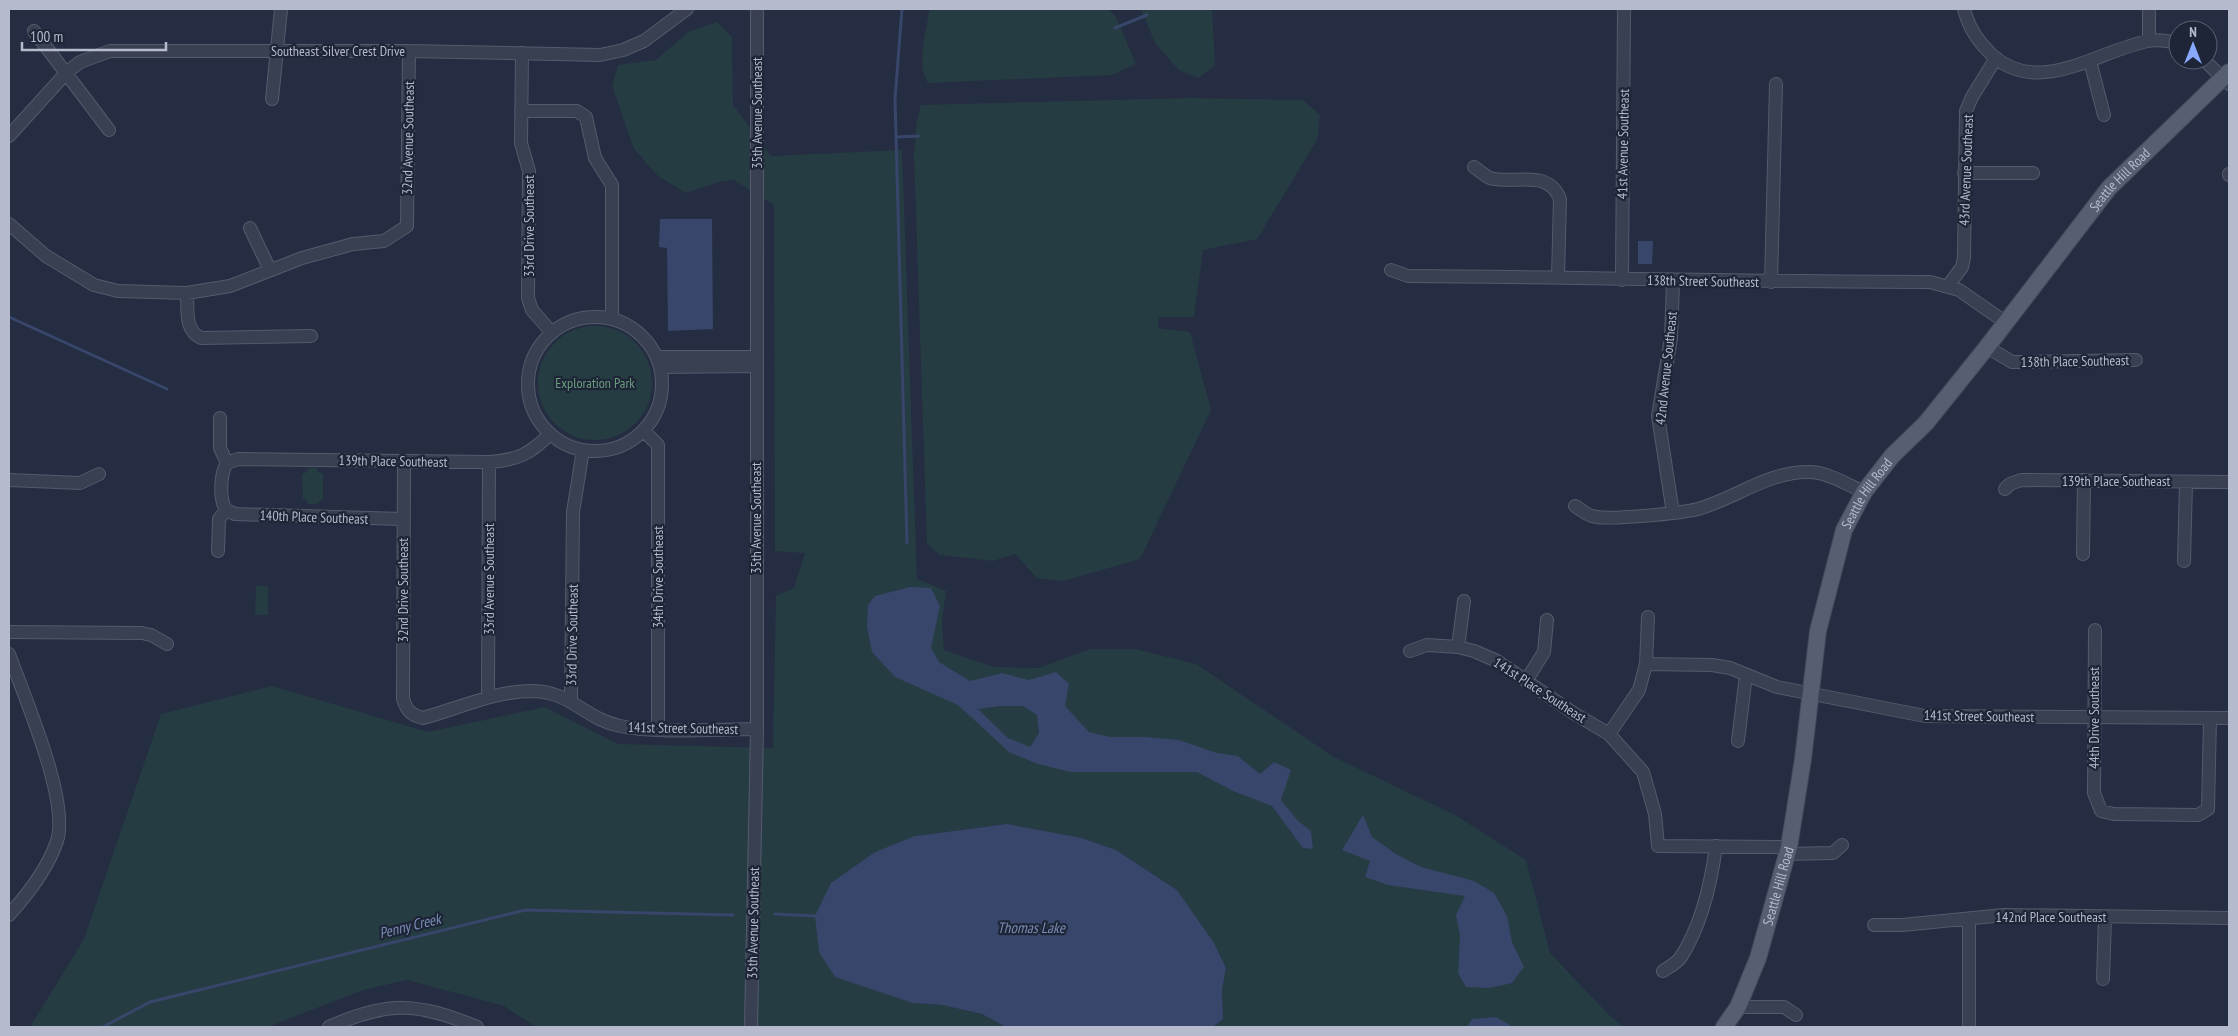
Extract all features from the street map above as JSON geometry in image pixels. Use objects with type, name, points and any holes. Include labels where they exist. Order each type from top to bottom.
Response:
[{"type":"main road","name":"Seattle Hill Road","points":[[1724,1027],[1738,1007],[1758,958],[1788,850],[1811,695],[1818,631],[1829,580],[1844,530],[1864,492],[1892,456],[1926,423],[1988,347],[2005,322],[2109,188],[2227,78]]},
{"type":"street","points":[[272,100],[275,50],[281,9]]},
{"type":"street","name":"Southeast Silver Crest Drive","points":[[9,136],[67,72],[80,62],[110,51],[409,51],[600,55],[623,50],[644,41],[687,9]]},
{"type":"street","name":"35th Avenue Southeast","points":[[751,1027],[757,729],[757,9]]},
{"type":"street","name":"41st Avenue Southeast","points":[[1622,280],[1624,9]]},
{"type":"street","points":[[1964,9],[1974,34],[1996,58],[2009,67],[2032,74],[2060,70],[2149,40],[2168,42]]},
{"type":"street","points":[[2148,9],[2149,40]]},
{"type":"street","points":[[34,30],[109,130]]},
{"type":"street","name":"32nd Avenue Southeast","points":[[270,270],[302,258],[353,244],[384,242],[407,226],[409,51]]},
{"type":"street","name":"33rd Drive Southeast","points":[[522,53],[521,143],[529,171],[528,298],[532,310],[552,333]]},
{"type":"street","name":"43rd Avenue Southeast","points":[[1948,286],[1962,268],[1964,258],[1966,111],[1972,97],[1996,58]]},
{"type":"street","points":[[2090,61],[2104,115]]},
{"type":"street","points":[[2217,70],[2227,78]]},
{"type":"street","points":[[1771,282],[1776,84]]},
{"type":"street","points":[[521,111],[577,111],[586,117],[595,158],[612,186],[612,320]]},
{"type":"street","points":[[1474,167],[1490,178],[1542,180],[1557,192],[1560,199],[1558,277]]},
{"type":"street","points":[[1964,173],[2033,173]]},
{"type":"street","points":[[9,224],[46,256],[94,286],[118,291],[187,293],[230,286],[270,270],[250,228]]},
{"type":"street","name":"138th Street Southeast","points":[[1391,270],[1408,276],[1558,277],[1673,281],[1930,282],[1959,290],[2005,322]]},
{"type":"street","name":"42nd Avenue Southeast","points":[[1673,281],[1671,338],[1658,416],[1673,513]]},
{"type":"street","points":[[187,293],[189,328],[194,335],[201,338],[311,336]]},
{"type":"street","points":[[591,318],[612,320],[626,325],[639,333],[658,362],[662,389],[656,412],[644,431],[622,446],[596,451],[583,450],[566,444],[550,434],[534,411],[528,383],[531,365],[539,348],[552,333],[570,322],[591,318]]},
{"type":"street","name":"138th Place Southeast","points":[[1988,347],[2012,362],[2136,360]]},
{"type":"street","points":[[658,362],[756,361]]},
{"type":"street","points":[[218,551],[219,519],[226,510],[222,503],[223,469],[227,463],[220,448],[220,418]]},
{"type":"street","name":"34th Drive Southeast","points":[[644,431],[658,445],[658,729]]},
{"type":"street","name":"139th Place Southeast","points":[[227,463],[238,459],[489,462],[510,460],[532,451],[550,434]]},
{"type":"street","name":"33rd Drive Southeast","points":[[572,700],[573,512],[583,450]]},
{"type":"street","name":"32nd Drive Southeast","points":[[404,462],[402,519],[403,699],[406,708],[413,716]]},
{"type":"street","name":"33rd Avenue Southeast","points":[[488,696],[489,462]]},
{"type":"street","points":[[1575,506],[1593,516],[1628,517],[1673,513],[1699,508],[1782,475],[1810,472],[1826,475],[1864,492]]},
{"type":"street","points":[[9,480],[80,483],[99,474]]},
{"type":"street","name":"139th Place Southeast","points":[[2005,489],[2010,484],[2021,480],[2229,482]]},
{"type":"street","points":[[2084,480],[2084,554]]},
{"type":"street","points":[[2184,561],[2186,482]]},
{"type":"street","name":"140th Place Southeast","points":[[226,510],[235,514],[402,519]]},
{"type":"street","points":[[1458,647],[1464,601]]},
{"type":"street","points":[[1648,616],[1646,664],[1639,690],[1609,734],[1643,772],[1655,814],[1658,846],[1716,846],[1833,853],[1842,846]]},
{"type":"street","points":[[1526,681],[1544,652],[1547,620]]},
{"type":"street","name":"44th Drive Southeast","points":[[2095,630],[2094,794],[2097,806],[2101,811],[2114,814],[2198,815],[2208,809],[2210,718]]},
{"type":"street","points":[[9,632],[142,633],[151,635],[167,644]]},
{"type":"street","name":"141st Place Southeast","points":[[1410,651],[1427,645],[1458,647],[1474,651],[1497,661],[1609,734]]},
{"type":"street","points":[[9,654],[58,799],[58,840],[45,867],[9,915]]},
{"type":"street","name":"141st Street Southeast","points":[[1646,664],[1712,665],[1730,668],[1776,687],[1925,716],[2229,718]]},
{"type":"street","points":[[1738,741],[1746,675]]},
{"type":"street","name":"141st Street Southeast","points":[[413,716],[423,718],[488,696],[514,691],[536,691],[554,693],[572,700],[597,719],[620,726],[658,729],[757,729]]},
{"type":"street","points":[[1663,971],[1680,958],[1699,919],[1711,882],[1716,846]]},
{"type":"street","name":"142nd Place Southeast","points":[[1874,925],[2004,915],[2105,918],[2229,918]]},
{"type":"street","points":[[2103,979],[2105,918]]},
{"type":"street","points":[[1969,919],[1969,1027]]},
{"type":"street","points":[[329,1027],[363,1013],[409,1007],[448,1015],[477,1027]]},
{"type":"street","points":[[1738,1007],[1784,1007],[1796,1015]]},
{"type":"green space","points":[[931,9],[1108,9],[1116,17],[1136,64],[1112,75],[928,83],[924,75],[922,58]]},
{"type":"green space","points":[[1141,9],[1212,9],[1215,66],[1198,78],[1179,70],[1155,43]]},
{"type":"green space","points":[[717,22],[732,37],[733,105],[771,156],[902,150],[917,579],[946,591],[942,622],[944,650],[994,667],[1039,668],[1090,649],[1135,649],[1196,664],[1334,757],[1455,815],[1526,860],[1550,953],[1609,1015],[1624,1027],[1213,1027],[1223,1019],[1222,990],[1226,968],[1177,890],[1116,850],[1082,838],[1007,824],[915,836],[835,977],[913,1003],[942,1005],[982,1014],[1006,1027],[536,1027],[504,1006],[407,980],[363,990],[268,1027],[30,1027],[84,939],[161,714],[272,686],[428,732],[545,707],[618,744],[773,748],[776,596],[794,588],[805,553],[775,551],[774,205],[734,180],[719,182],[686,193],[658,176],[634,149],[612,86],[618,65],[656,60],[688,32]]},
{"type":"green space","points":[[1189,98],[1303,100],[1320,115],[1317,140],[1257,239],[1203,250],[1194,317],[1159,317],[1158,328],[1190,332],[1211,410],[1140,559],[1063,581],[1037,578],[1015,554],[993,561],[940,555],[927,544],[914,154],[917,120],[921,105]]},
{"type":"green space","name":"Exploration Park","points":[[595,326],[617,330],[627,335],[643,351],[648,361],[652,383],[648,405],[643,415],[627,431],[617,436],[595,440],[573,436],[563,431],[547,415],[542,405],[538,383],[542,361],[547,351],[563,335],[573,330]]},
{"type":"green space","points":[[308,468],[317,468],[318,472],[323,474],[323,499],[316,504],[308,504],[307,500],[303,499],[302,474],[307,472]]},
{"type":"green space","points":[[256,586],[268,586],[268,615],[255,615]]},
{"type":"water","points":[[660,219],[712,219],[713,329],[668,331],[667,248],[659,247]]},
{"type":"water","points":[[1638,241],[1653,241],[1652,264],[1638,264]]},
{"type":"water","points":[[910,587],[931,588],[940,606],[931,648],[939,662],[970,681],[1002,673],[1029,680],[1056,672],[1069,684],[1065,706],[1089,732],[1110,737],[1146,737],[1179,740],[1217,753],[1238,756],[1260,774],[1274,762],[1291,770],[1281,800],[1298,821],[1311,831],[1313,849],[1303,848],[1272,806],[1233,791],[1197,772],[1070,772],[1038,764],[1009,752],[958,705],[895,677],[872,652],[867,627],[868,605],[875,596]],"holes":[[[1000,706],[1023,706],[1037,715],[1039,733],[1030,747],[1008,738],[978,709]]]},
{"type":"water","points":[[1363,815],[1372,837],[1396,854],[1421,867],[1474,881],[1494,893],[1507,916],[1512,942],[1524,967],[1512,983],[1490,988],[1466,987],[1458,973],[1460,936],[1456,915],[1465,896],[1388,885],[1365,877],[1370,861],[1342,850]]},
{"type":"water","name":"Thomas Lake","points":[[1007,824],[1082,838],[1116,850],[1177,890],[1214,943],[1226,968],[1222,990],[1223,1019],[1213,1027],[1006,1027],[982,1014],[942,1005],[913,1003],[835,977],[819,952],[815,916],[831,883],[875,852],[915,836]]},
{"type":"water","points":[[1496,1017],[1513,1027],[1467,1027],[1472,1019]]},
{"type":"waterway","points":[[902,9],[895,99],[907,543]]},
{"type":"waterway","points":[[1115,28],[1147,15]]},
{"type":"waterway","points":[[896,137],[919,136]]},
{"type":"waterway","points":[[9,317],[167,389]]},
{"type":"waterway","name":"Penny Creek","points":[[103,1027],[150,1002],[525,910],[733,915]]},
{"type":"waterway","name":"Penny Creek","points":[[775,914],[815,916]]}]
